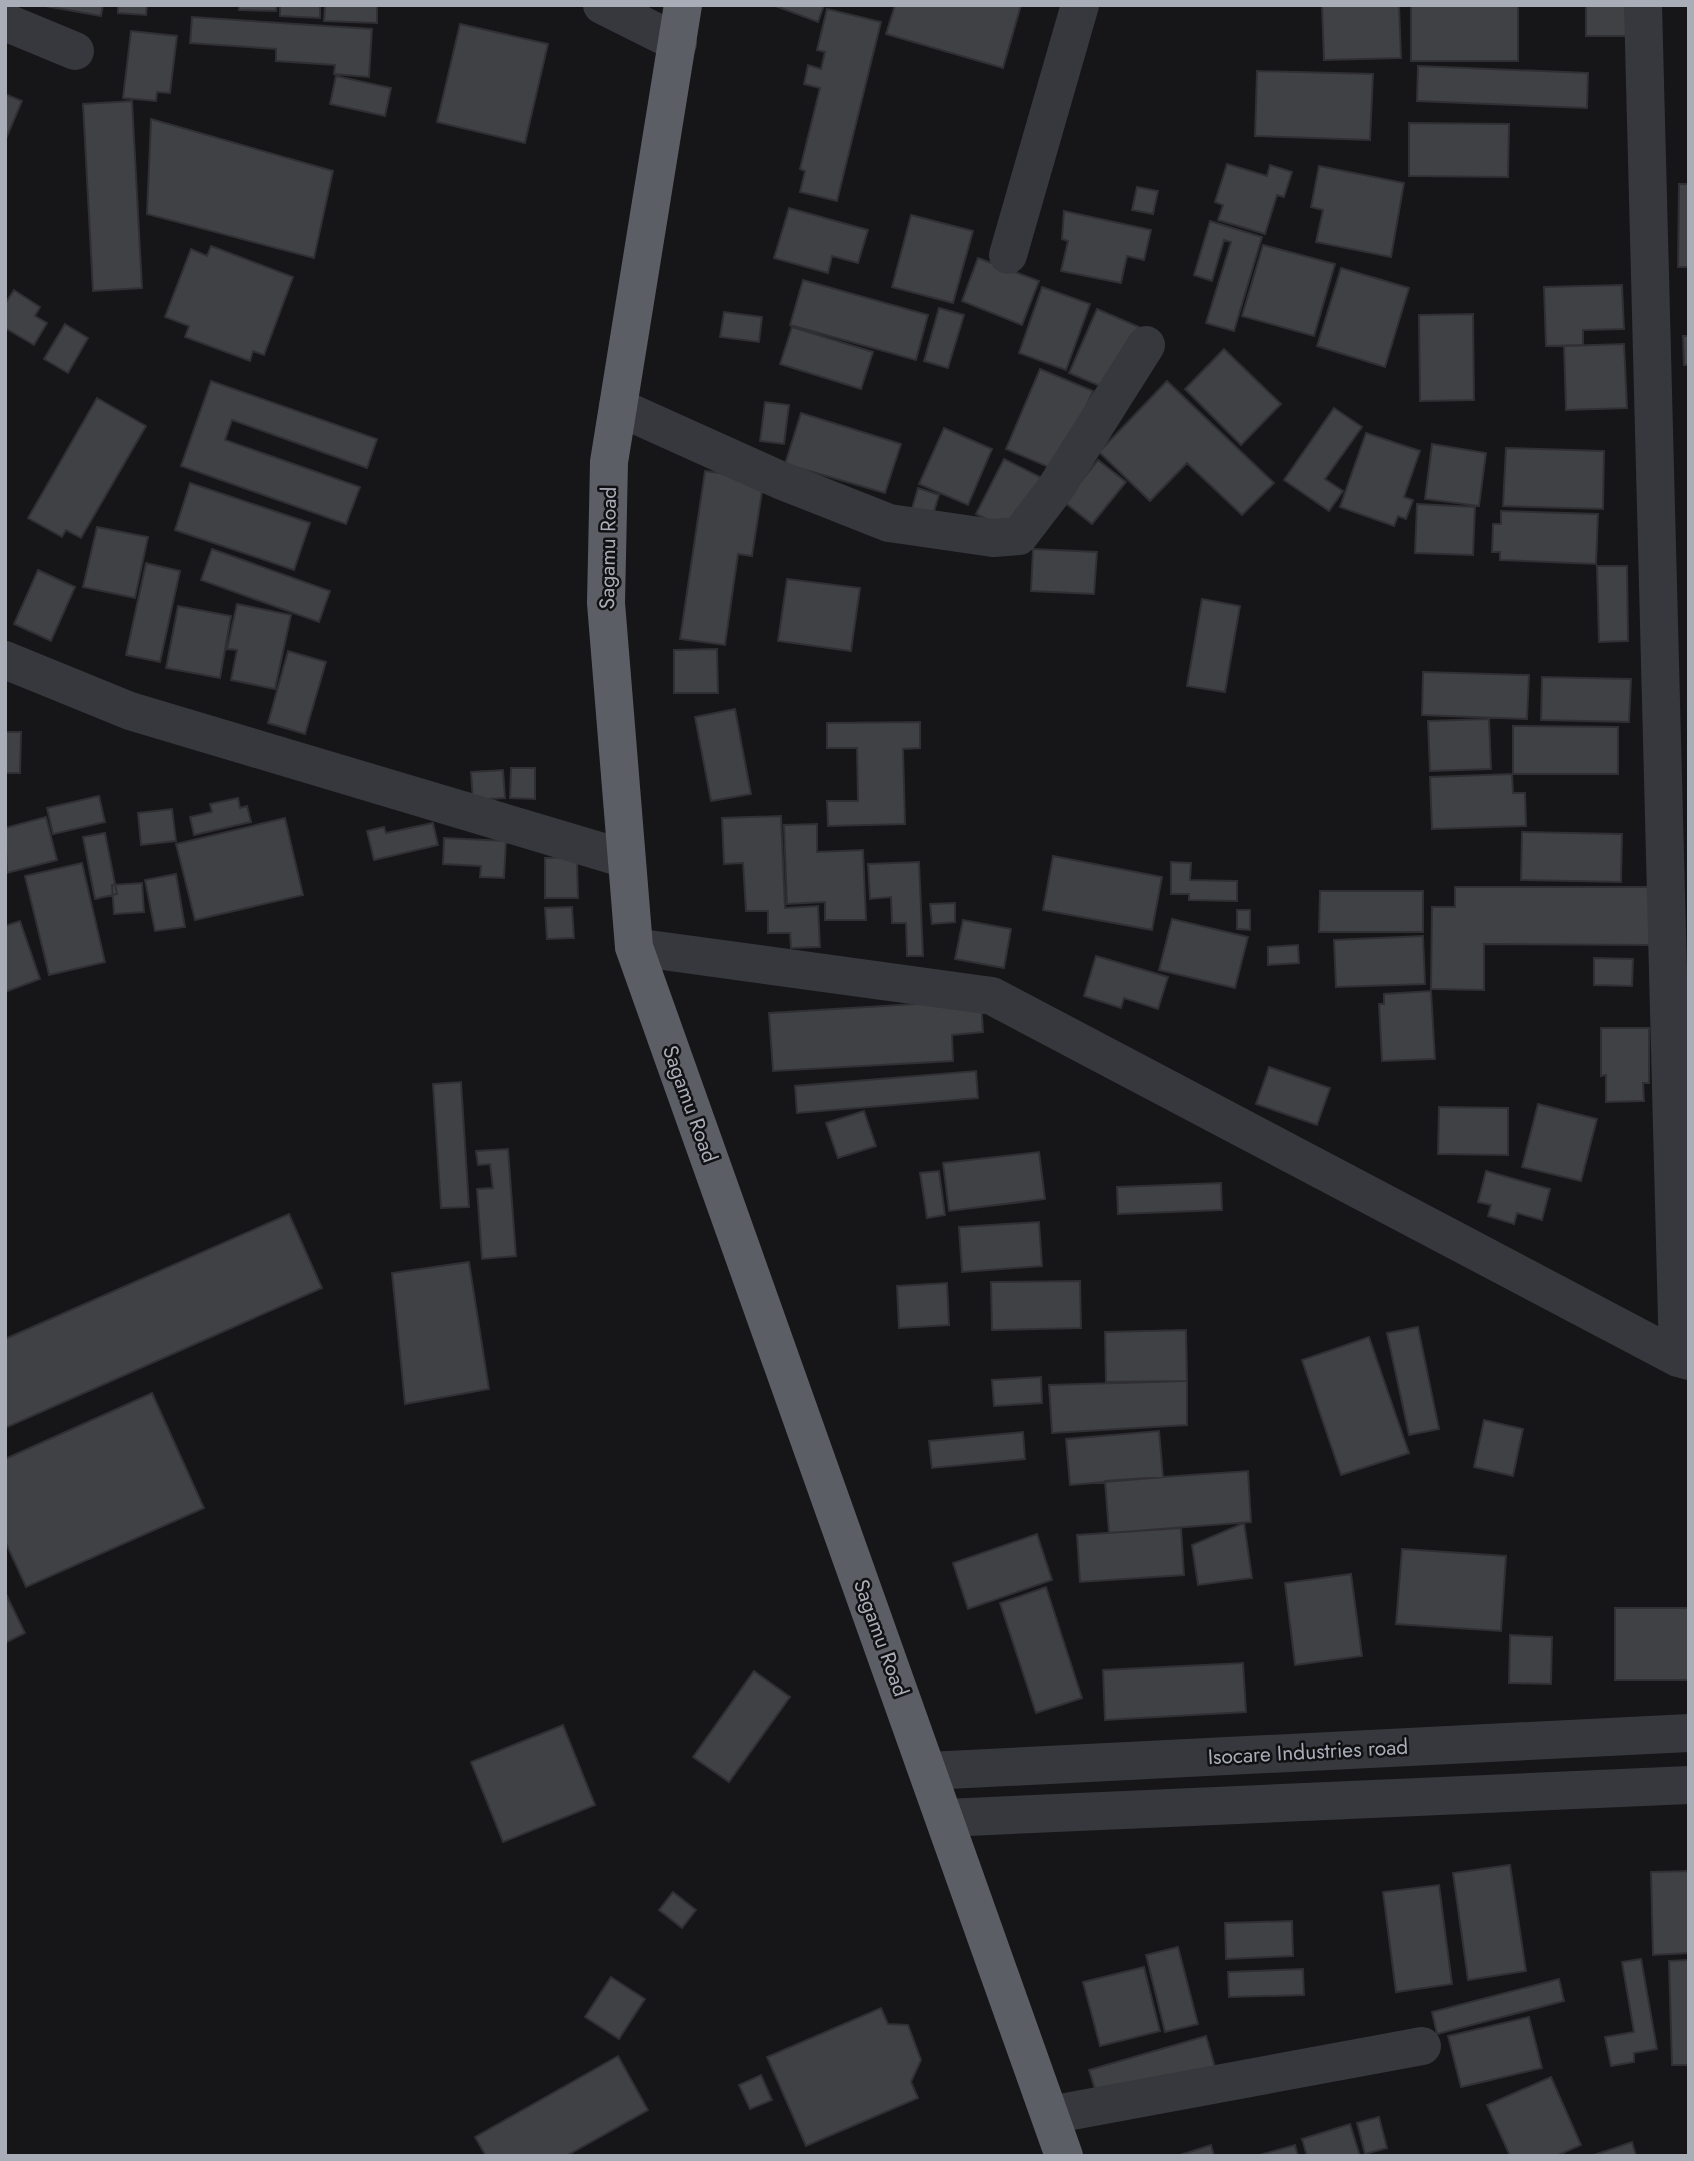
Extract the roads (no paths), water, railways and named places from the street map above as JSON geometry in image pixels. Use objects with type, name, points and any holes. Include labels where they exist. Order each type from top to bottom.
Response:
[{"type":"highway","name":"Sagamu Road","points":[[683,5],[609,461],[606,603],[634,947],[1065,2156]]},
{"type":"street","points":[[602,5],[678,43]]},
{"type":"street","points":[[1008,255],[1080,5]]},
{"type":"street","points":[[634,947],[992,996],[1684,1360],[1643,5]]},
{"type":"street","points":[[5,22],[75,51]]},
{"type":"street","points":[[618,407],[780,480],[889,523],[993,538],[1018,536],[1055,489],[1146,345]]},
{"type":"street","points":[[5,660],[130,711],[626,859]]},
{"type":"street","name":"Isocare Industries road","points":[[928,1771],[1689,1733]]},
{"type":"street","points":[[945,1818],[1689,1785]]},
{"type":"street","points":[[1050,2115],[1422,2046]]}]
